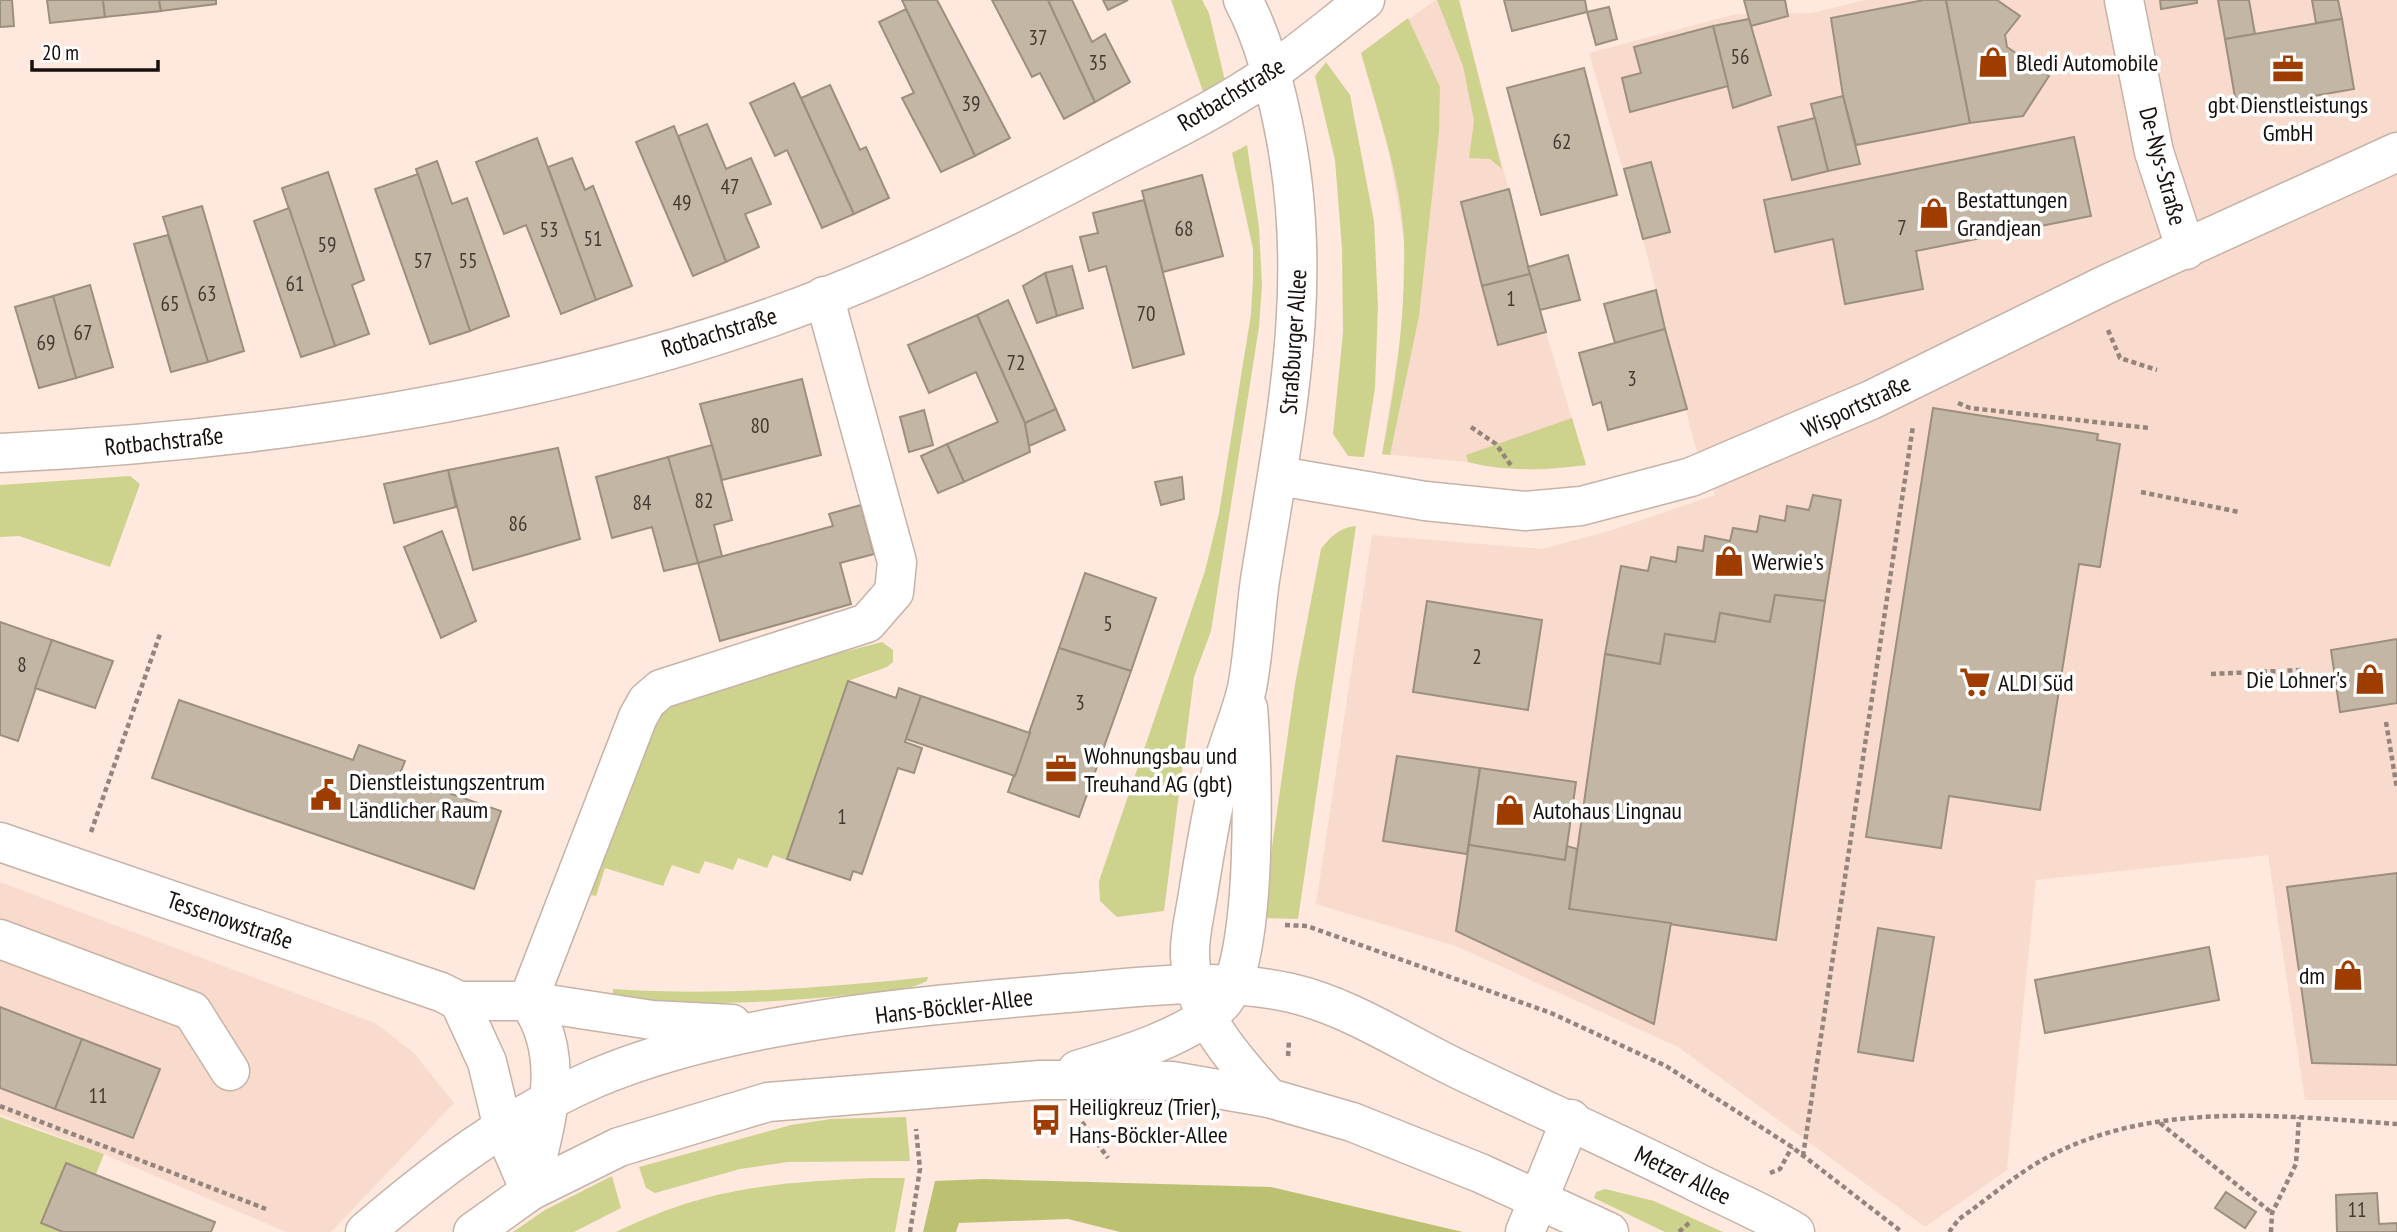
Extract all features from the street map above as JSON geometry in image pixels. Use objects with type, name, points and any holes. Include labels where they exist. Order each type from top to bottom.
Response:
[{"type":"street","name":"Straßburger Allee","points":[[1200,1001],[1190,956],[1200,878],[1223,766],[1247,688],[1260,579],[1279,476],[1294,367],[1299,265],[1292,172],[1272,72],[1256,26],[1243,0]]},
{"type":"street","name":"Rotbachstraße","points":[[0,453],[107,447],[223,435],[496,393],[722,334],[925,255],[1038,201],[1204,114],[1272,72],[1365,0]]},
{"type":"street","name":"De-Nys-Straße","points":[[2124,0],[2154,152],[2186,250]]},
{"type":"street","name":"Wisportstraße","points":[[1279,476],[1454,505],[1525,511],[1581,506],[1691,477],[1781,441],[2105,285],[2397,152]]},
{"type":"street","points":[[530,1191],[552,1064],[544,1026],[527,1001],[638,717],[647,701],[661,688],[867,623],[894,592],[897,562],[824,296]]},
{"type":"street","name":"Straßburger Allee","points":[[1236,983],[1245,928],[1253,805],[1247,688]]},
{"type":"street","name":"Tessenowstraße","points":[[0,842],[441,992],[459,1001],[527,1001],[652,1020],[787,1026]]},
{"type":"street","points":[[0,939],[192,1011],[230,1070]]},
{"type":"street","points":[[1041,1080],[1104,1062],[1151,1044],[1200,1001],[1222,1003],[1236,983],[1295,994],[1342,1012],[1570,1119],[1531,1216]]},
{"type":"street","name":"Hans-Böckler-Allee","points":[[365,1232],[428,1178],[503,1128],[597,1078],[689,1047],[787,1026],[988,999],[1139,985],[1200,1001]]},
{"type":"street","points":[[459,1001],[487,1062],[503,1128],[530,1191]]},
{"type":"street","points":[[1200,1001],[1236,1060],[1269,1098]]},
{"type":"street","points":[[473,1232],[530,1191],[619,1147],[768,1102],[1041,1080],[1172,1081],[1269,1098],[1352,1122],[1480,1172],[1531,1216],[1609,1232]]},
{"type":"street","name":"Metzer Allee","points":[[1570,1119],[1795,1232]]},
{"type":"path","points":[[2106,323],[2120,358],[2157,370]]},
{"type":"path","points":[[1970,408],[2149,428]]},
{"type":"path","points":[[1803,1156],[1914,417]]},
{"type":"path","points":[[1471,428],[1496,444],[1518,476]]},
{"type":"path","points":[[2141,492],[2239,512]]},
{"type":"path","points":[[76,868],[160,634]]},
{"type":"path","points":[[2211,674],[2301,670]]},
{"type":"path","points":[[2386,722],[2397,789]]},
{"type":"path","points":[[1274,925],[1307,926],[1551,1013],[1666,1066],[1791,1147],[1902,1232]]},
{"type":"path","points":[[0,1106],[266,1209]]},
{"type":"path","points":[[1949,1232],[1959,1219],[2046,1158],[2104,1135],[2160,1122],[2224,1114],[2397,1124]]},
{"type":"path","points":[[1078,1116],[1108,1158]]},
{"type":"path","points":[[2271,1232],[2272,1213],[2296,1164],[2299,1117]]},
{"type":"path","points":[[2160,1122],[2272,1213]]},
{"type":"path","points":[[910,1232],[920,1169],[916,1126],[929,1125]]},
{"type":"path","points":[[1780,1169],[1791,1147]]},
{"type":"shaded area","points":[[1436,0],[1459,0],[1546,332],[1586,465],[1542,470],[1494,468],[1468,462],[1382,454],[1403,321],[1404,239],[1389,152],[1361,53]]},
{"type":"shaded area","points":[[1865,0],[2397,0],[2397,1100],[2305,1100],[2268,855],[2036,880],[2007,1170],[1925,1227],[1678,1047],[1456,946],[1316,904],[1372,535],[1542,549],[1609,531],[1715,495],[1694,443],[1643,239],[1589,53],[1736,14],[1812,13]]},
{"type":"shaded area","points":[[0,882],[375,1023],[413,1052],[454,1103],[331,1232],[286,1232],[104,1154],[0,1114]]},
{"type":"green space","points":[[1171,0],[1202,0],[1209,13],[1226,85],[1205,97]]},
{"type":"green space","points":[[1437,0],[1459,0],[1502,169],[1490,159],[1469,158],[1474,121],[1463,66]]},
{"type":"green space","points":[[1408,18],[1440,87],[1439,132],[1419,316],[1390,455],[1382,454],[1399,348],[1404,241],[1394,170],[1361,53]]},
{"type":"green space","points":[[1326,62],[1350,95],[1374,221],[1378,307],[1375,388],[1364,457],[1348,456],[1333,434],[1343,332],[1342,249],[1335,160],[1315,76]]},
{"type":"green space","points":[[1247,145],[1259,227],[1262,285],[1259,327],[1211,631],[1194,677],[1164,911],[1117,917],[1100,901],[1099,881],[1205,571],[1219,513],[1251,314],[1253,249],[1232,153]]},
{"type":"green space","points":[[1572,418],[1586,465],[1527,469],[1468,462],[1466,455]]},
{"type":"green space","points":[[130,476],[140,484],[110,567],[19,536],[0,537],[0,485]]},
{"type":"green space","points":[[1356,526],[1298,919],[1262,918],[1295,684],[1321,549],[1336,533]]},
{"type":"green space","points":[[882,642],[893,650],[893,662],[887,667],[848,681],[786,860],[773,855],[767,868],[738,858],[733,870],[705,861],[699,874],[672,865],[663,886],[605,868],[596,896],[591,895],[648,726],[655,713],[685,693]]},
{"type":"green space","points":[[928,977],[927,981],[899,990],[819,998],[730,1003],[612,1003],[613,989],[692,992],[771,990]]},
{"type":"green space","points":[[0,1117],[104,1154],[96,1174],[65,1163],[41,1223],[63,1232],[0,1232]]},
{"type":"green space","points":[[906,1117],[910,1161],[788,1162],[740,1169],[655,1193],[646,1188],[639,1167],[791,1125],[831,1119]]},
{"type":"green space","points":[[612,1176],[621,1208],[574,1232],[513,1232],[545,1210]]},
{"type":"green space","points":[[905,1178],[895,1232],[616,1232],[680,1205],[711,1196],[771,1185]]},
{"type":"green space","points":[[983,1179],[1271,1187],[1463,1232],[1120,1232],[1068,1219],[959,1223],[956,1232],[923,1232],[935,1181]]},
{"type":"green space","points":[[1605,1189],[1654,1201],[1723,1232],[1665,1232],[1594,1198],[1596,1192]]},
{"type":"building","points":[[0,0],[12,0],[14,26],[0,27]]},
{"type":"building","points":[[47,0],[103,0],[105,17],[50,23]]},
{"type":"building","points":[[103,0],[159,0],[161,11],[105,17]]},
{"type":"building","points":[[159,0],[216,0],[216,4],[161,11]]},
{"type":"building","points":[[902,0],[937,0],[1010,138],[975,156]]},
{"type":"building","points":[[992,0],[1048,0],[1095,102],[1064,119],[1040,73],[1032,77]]},
{"type":"building","points":[[1048,0],[1072,0],[1092,42],[1105,34],[1130,82],[1095,102]]},
{"type":"building","points":[[1103,0],[1128,0],[1108,10]]},
{"type":"building","points":[[1504,0],[1585,0],[1587,12],[1512,31]]},
{"type":"building","points":[[1744,0],[1785,0],[1788,16],[1751,26]]},
{"type":"building","points":[[1924,0],[1946,0],[1970,123],[1856,145],[1843,96],[1831,18]]},
{"type":"building","name":"Bledi Automobile","points":[[1946,0],[1997,0],[2020,16],[2005,35],[2007,47],[2049,76],[2023,116],[1970,123]]},
{"type":"building","points":[[2160,0],[2197,0],[2197,3],[2161,9]]},
{"type":"building","points":[[2218,0],[2249,0],[2255,34],[2225,39]]},
{"type":"building","points":[[2312,0],[2338,0],[2342,19],[2316,23]]},
{"type":"building","points":[[1609,7],[1617,39],[1596,45],[1587,12]]},
{"type":"building","points":[[906,9],[975,156],[941,172],[902,98],[914,93],[879,22]]},
{"type":"building","points":[[1749,19],[1771,95],[1733,108],[1713,26]]},
{"type":"building","points":[[2342,19],[2354,89],[2308,97],[2310,106],[2285,111],[2284,101],[2237,109],[2225,39]]},
{"type":"building","points":[[1713,26],[1728,86],[1630,112],[1622,78],[1641,73],[1634,47]]},
{"type":"building","points":[[1584,68],[1617,195],[1541,215],[1507,88]]},
{"type":"building","points":[[794,83],[854,214],[822,228],[787,150],[775,156],[750,103]]},
{"type":"building","points":[[830,85],[860,150],[866,147],[889,198],[854,214],[801,98]]},
{"type":"building","points":[[1843,96],[1860,164],[1828,171],[1811,104]]},
{"type":"building","points":[[1815,118],[1828,171],[1792,180],[1778,127]]},
{"type":"building","points":[[707,124],[726,169],[751,158],[771,204],[745,214],[759,247],[726,262],[678,136]]},
{"type":"building","points":[[674,126],[726,262],[693,276],[636,142]]},
{"type":"building","points":[[2074,137],[2091,216],[1916,251],[1923,289],[1845,304],[1833,239],[1775,252],[1764,200]]},
{"type":"building","points":[[537,138],[596,300],[561,314],[526,225],[504,234],[476,162]]},
{"type":"building","points":[[572,158],[585,190],[593,186],[632,286],[596,300],[548,167]]},
{"type":"building","points":[[437,161],[452,204],[467,198],[509,316],[470,331],[416,169]]},
{"type":"building","points":[[1651,162],[1670,232],[1643,239],[1624,169]]},
{"type":"building","points":[[328,172],[364,280],[352,285],[369,334],[335,346],[282,188]]},
{"type":"building","points":[[418,174],[470,331],[430,344],[375,189]]},
{"type":"building","points":[[1202,175],[1223,256],[1163,272],[1142,191]]},
{"type":"building","points":[[1509,189],[1530,274],[1482,286],[1461,202]]},
{"type":"building","points":[[1144,200],[1184,354],[1133,368],[1106,266],[1089,271],[1080,237],[1098,233],[1093,213]]},
{"type":"building","points":[[202,206],[244,351],[208,362],[163,217]]},
{"type":"building","points":[[289,208],[335,346],[301,357],[254,221]]},
{"type":"building","points":[[168,235],[208,362],[171,372],[134,244]]},
{"type":"building","points":[[1568,255],[1580,300],[1540,310],[1528,267]]},
{"type":"building","points":[[1072,266],[1083,308],[1057,316],[1045,273]]},
{"type":"building","points":[[1045,273],[1057,316],[1037,323],[1023,286]]},
{"type":"building","points":[[1530,274],[1546,332],[1498,345],[1482,286]]},
{"type":"building","points":[[90,285],[113,367],[76,378],[53,296]]},
{"type":"building","points":[[1656,290],[1665,329],[1615,343],[1604,304]]},
{"type":"building","points":[[53,296],[76,378],[39,388],[15,307]]},
{"type":"building","points":[[1008,300],[1056,409],[1025,423],[977,315]]},
{"type":"building","points":[[977,315],[1025,423],[1030,452],[964,482],[947,444],[998,422],[976,372],[929,393],[908,345]]},
{"type":"building","points":[[1665,329],[1687,409],[1608,430],[1601,402],[1593,405],[1579,353]]},
{"type":"building","points":[[802,379],[821,455],[722,480],[700,404]]},
{"type":"building","name":"ALDI Süd","points":[[1933,408],[2098,434],[2097,440],[2120,444],[2100,567],[2079,564],[2040,810],[1949,796],[1941,848],[1866,837]]},
{"type":"building","points":[[1056,409],[1065,430],[1029,446],[1025,423]]},
{"type":"building","points":[[924,410],[933,445],[909,452],[900,417]]},
{"type":"building","points":[[947,444],[964,482],[938,493],[921,456]]},
{"type":"building","points":[[712,445],[732,520],[714,525],[722,556],[698,563],[668,457]]},
{"type":"building","points":[[558,448],[580,539],[473,570],[448,470]]},
{"type":"building","points":[[668,457],[698,563],[664,571],[652,527],[612,538],[596,477]]},
{"type":"building","points":[[448,470],[456,507],[394,523],[384,484]]},
{"type":"building","points":[[1182,477],[1184,499],[1161,505],[1155,482]]},
{"type":"building","points":[[1813,495],[1841,500],[1825,601],[1775,595],[1770,622],[1720,613],[1715,642],[1665,634],[1660,664],[1605,654],[1621,566],[1648,571],[1651,557],[1676,562],[1678,547],[1703,551],[1705,536],[1730,541],[1733,528],[1757,532],[1760,516],[1785,521],[1787,506],[1809,510]]},
{"type":"building","points":[[861,505],[874,554],[840,563],[851,604],[720,641],[698,563],[833,526],[829,514]]},
{"type":"building","points":[[442,531],[476,621],[441,638],[404,547]]},
{"type":"building","points":[[1085,573],[1156,598],[1131,671],[1059,648]]},
{"type":"building","points":[[1775,595],[1825,601],[1776,940],[1569,909],[1605,654],[1660,664],[1665,634],[1715,642],[1720,613],[1770,622]]},
{"type":"building","points":[[1427,601],[1542,620],[1528,710],[1413,692]]},
{"type":"building","points":[[0,622],[52,640],[18,741],[0,735]]},
{"type":"building","points":[[2397,639],[2397,703],[2340,712],[2331,650]]},
{"type":"building","points":[[52,640],[113,661],[95,708],[35,688]]},
{"type":"building","points":[[1059,648],[1131,671],[1079,817],[1008,792]]},
{"type":"building","points":[[848,681],[896,698],[899,688],[921,696],[905,742],[922,748],[914,773],[898,768],[862,874],[853,871],[850,880],[787,859]]},
{"type":"building","points":[[921,696],[1030,733],[1015,776],[906,739]]},
{"type":"building","name":"Dienstleistungszentrum Ländlicher Raum","points":[[179,700],[353,760],[359,745],[405,761],[399,776],[501,811],[474,889],[152,778]]},
{"type":"building","points":[[1397,756],[1480,768],[1467,854],[1383,841]]},
{"type":"building","points":[[1480,768],[1576,782],[1565,860],[1469,845]]},
{"type":"building","points":[[1469,845],[1565,860],[1567,846],[1577,849],[1569,909],[1671,923],[1654,1024],[1456,931]]},
{"type":"building","name":"dm","points":[[2397,873],[2397,1065],[2312,1063],[2287,887]]},
{"type":"building","points":[[1878,928],[1934,937],[1913,1061],[1858,1052]]},
{"type":"building","points":[[2209,947],[2219,1000],[2045,1033],[2035,980]]},
{"type":"building","points":[[0,1007],[82,1039],[55,1109],[0,1088]]},
{"type":"building","points":[[82,1039],[160,1069],[133,1138],[55,1109]]},
{"type":"building","points":[[66,1163],[215,1222],[211,1232],[63,1232],[41,1223]]},
{"type":"building","points":[[2226,1192],[2256,1212],[2245,1228],[2215,1208]]},
{"type":"building","points":[[2377,1193],[2379,1224],[2397,1223],[2397,1232],[2337,1232],[2336,1195]]},
{"type":"place","name":"Bledi Automobile","points":[[1993,62]]},
{"type":"place","name":"gbt Dienstleistungs GmbH","points":[[2288,69]]},
{"type":"place","name":"Bestattungen Grandjean","points":[[1934,213]]},
{"type":"place","name":"Werwie's","points":[[1729,561]]},
{"type":"place","name":"Die Lohner's","points":[[2370,679]]},
{"type":"place","name":"ALDI Süd","points":[[1975,682]]},
{"type":"place","name":"Wohnungsbau und Treuhand AG (gbt)","points":[[1061,769]]},
{"type":"place","name":"Dienstleistungszentrum Ländlicher Raum","points":[[326,795]]},
{"type":"place","name":"Autohaus Lingnau","points":[[1510,810]]},
{"type":"place","name":"dm","points":[[2348,975]]},
{"type":"place","name":"Heiligkreuz (Trier), Hans-Böckler-Allee","points":[[1046,1120]]}]
